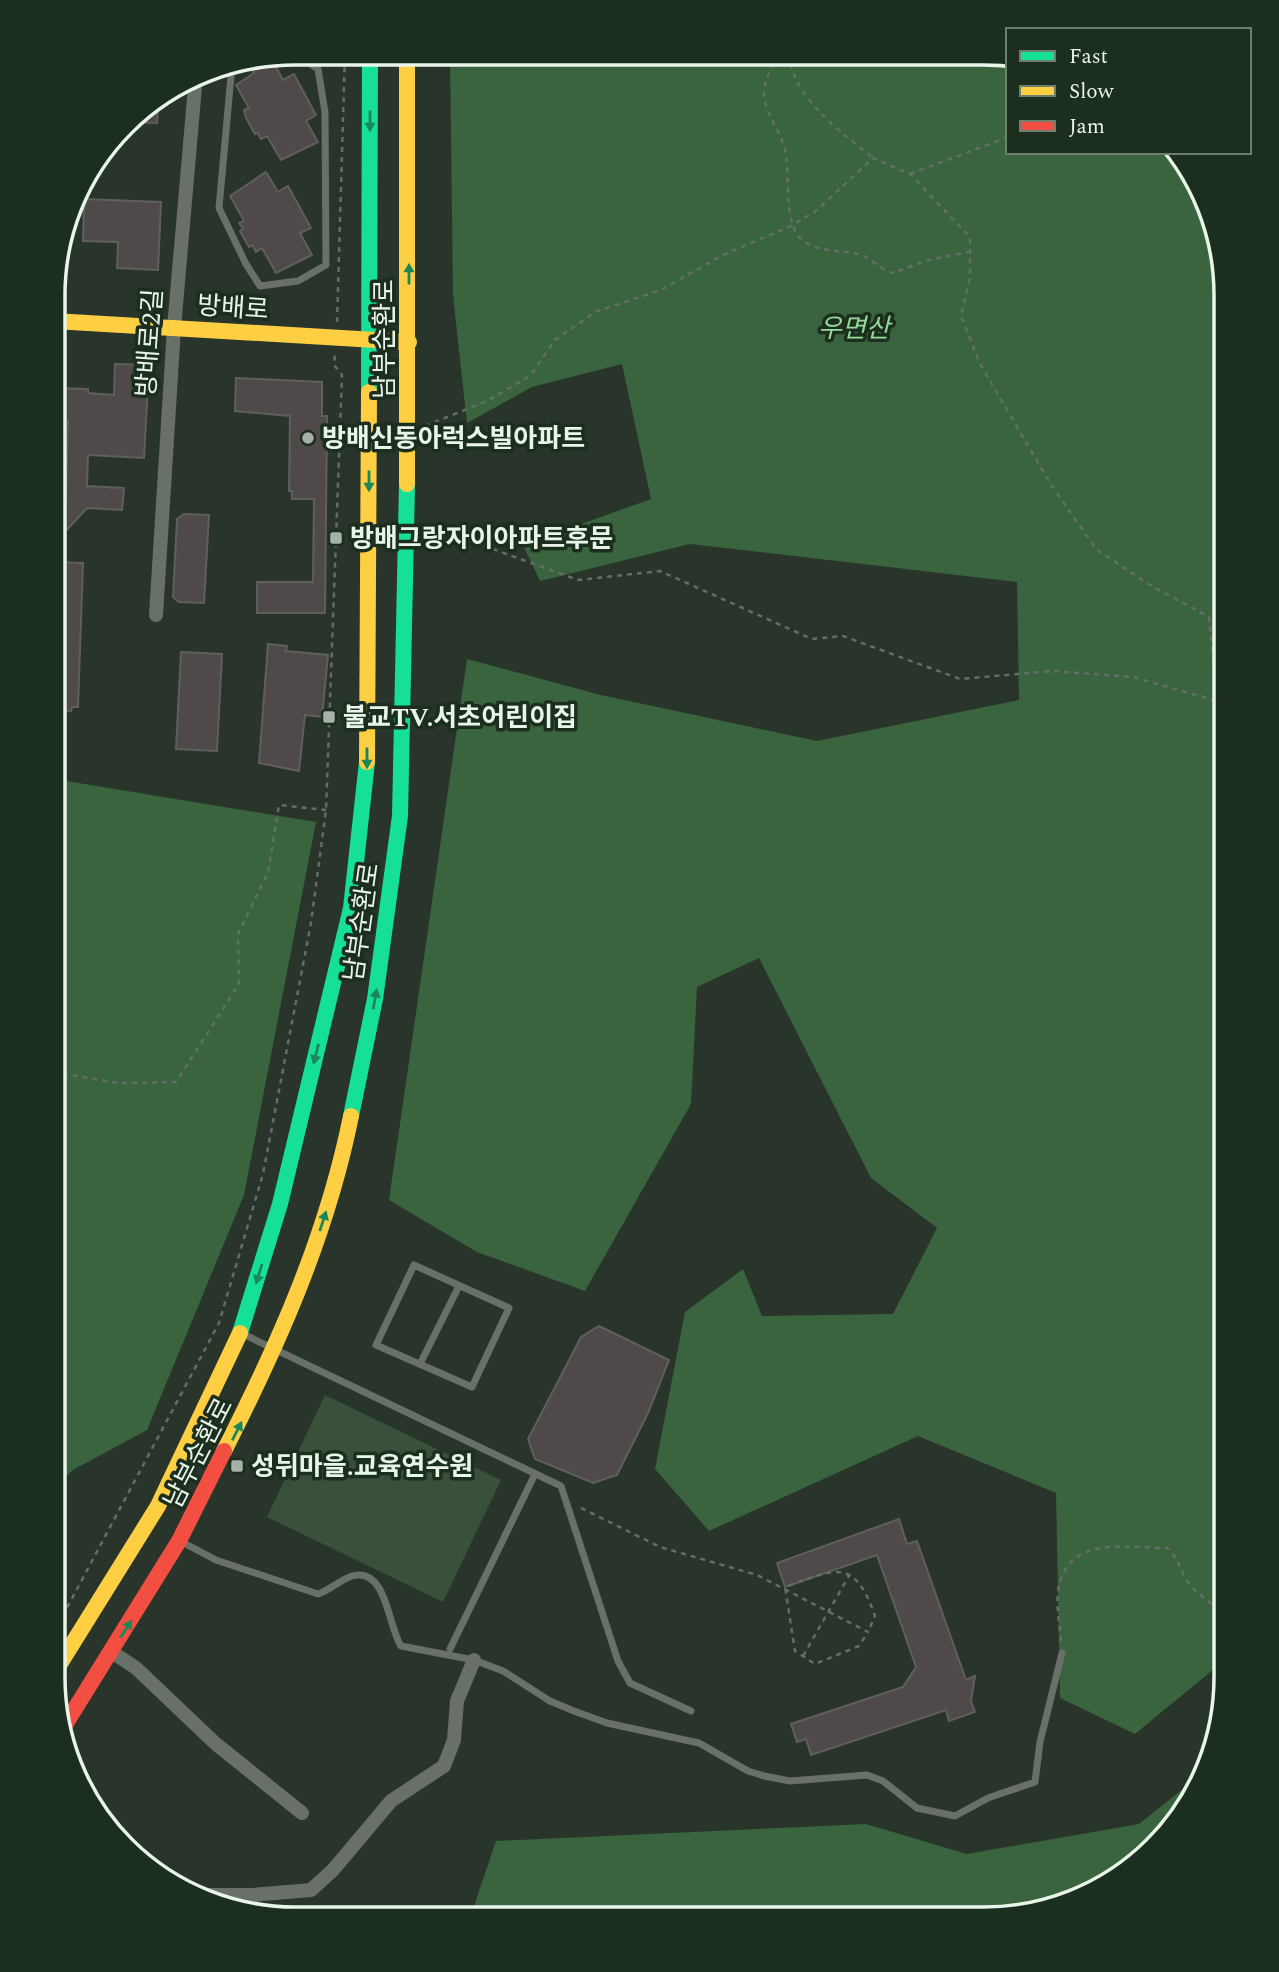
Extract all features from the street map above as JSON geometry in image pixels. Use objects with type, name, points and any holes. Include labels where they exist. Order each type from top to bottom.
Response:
[{"type":"main road","name":"남부순환로","points":[[65,1654],[158,1506],[240,1332],[280,1204],[351,908],[367,782],[370,65]]},
{"type":"main road","name":"남부순환로","points":[[69,1719],[179,1541],[275,1351],[309,1264],[340,1170],[375,999],[400,816],[409,342],[407,65]]},
{"type":"main road","name":"방배로","points":[[65,322],[409,342]]},
{"type":"street","name":"방배로2길","points":[[156,615],[174,328],[195,88]]},
{"type":"street","points":[[111,1651],[136,1668],[216,1744],[302,1813]]},
{"type":"street","points":[[223,1895],[311,1890],[333,1870],[391,1801],[444,1766],[454,1740],[457,1702],[474,1660]]},
{"type":"street","points":[[250,1902],[252,1895]]},
{"type":"lane","points":[[231,74],[219,208],[246,264],[260,286],[298,281],[326,265],[325,112],[318,69],[312,65]]},
{"type":"lane","points":[[414,1265],[509,1308],[472,1387],[420,1364],[376,1345],[414,1265]]},
{"type":"lane","points":[[420,1364],[459,1286]]},
{"type":"lane","points":[[240,1332],[561,1486],[618,1661],[630,1683],[691,1711]]},
{"type":"lane","points":[[450,1649],[535,1474]]},
{"type":"lane","points":[[179,1541],[216,1560],[263,1573],[310,1593],[324,1592],[348,1577],[365,1576],[378,1585],[401,1646],[474,1660],[503,1671],[550,1701],[574,1711],[607,1723],[699,1743],[748,1772],[790,1782],[867,1775],[883,1781],[917,1808],[955,1816],[988,1798],[1035,1782],[1040,1742],[1062,1653]]},
{"type":"path","points":[[339,292],[345,65]]},
{"type":"path","points":[[773,65],[764,93],[766,106],[785,149],[791,226],[800,238],[815,247],[867,258],[893,274],[928,260],[970,252]]},
{"type":"path","points":[[790,65],[791,74],[816,108],[873,158],[910,174],[970,237],[970,276],[961,316],[980,364],[1050,483],[1096,549],[1147,584],[1209,617],[1214,670]]},
{"type":"path","points":[[910,174],[954,155],[1006,138]]},
{"type":"path","points":[[408,430],[487,401],[530,376],[555,340],[595,312],[662,290],[723,255],[791,226],[816,211],[873,158]]},
{"type":"path","points":[[65,1610],[219,1324],[263,1174],[311,923],[326,810],[342,375],[334,365]]},
{"type":"path","points":[[407,517],[578,580],[660,571],[812,639],[843,636],[960,680],[1052,671],[1133,677],[1214,700]]},
{"type":"path","points":[[65,1074],[118,1083],[176,1082],[239,984],[238,934],[268,872],[279,805],[326,810]]},
{"type":"path","points":[[566,1501],[660,1547],[757,1575],[785,1587],[867,1632]]},
{"type":"path","points":[[1062,1653],[1057,1594],[1061,1579],[1069,1565],[1091,1548],[1167,1548],[1173,1552],[1187,1581],[1214,1605]]},
{"type":"path","points":[[834,1570],[850,1574],[868,1595],[875,1616],[859,1646],[816,1664],[795,1651],[785,1587],[834,1570]]},
{"type":"path","points":[[803,1656],[850,1574]]},
{"type":"green space","name":"우면산","points":[[450,65],[1006,66],[1006,154],[1166,154],[1197,207],[1210,250],[1214,295],[1214,1669],[1135,1734],[1060,1698],[1056,1493],[918,1436],[709,1531],[655,1469],[685,1312],[743,1269],[762,1316],[893,1314],[937,1228],[871,1178],[759,958],[697,987],[691,1104],[585,1291],[477,1252],[389,1200],[467,659],[601,695],[817,741],[1019,700],[1017,582],[690,544],[540,581],[523,545],[651,499],[622,364],[532,387],[467,423],[453,295]]},
{"type":"green space","points":[[65,781],[316,822],[244,1195],[147,1430],[73,1470],[65,1478]]},
{"type":"green space","points":[[325,1395],[501,1480],[443,1602],[267,1517]]},
{"type":"green space","points":[[1186,1787],[1167,1817],[1147,1840],[1124,1860],[1072,1890],[1014,1905],[474,1907],[496,1841],[866,1824],[967,1854],[1139,1824]]},
{"type":"building","points":[[276,66],[283,80],[294,74],[316,115],[306,121],[318,142],[281,160],[267,136],[261,139],[258,133],[255,134],[244,110],[249,108],[236,85],[254,73],[252,70]]},
{"type":"building","points":[[158,110],[157,123],[142,123]]},
{"type":"building","points":[[266,172],[278,192],[288,186],[311,228],[300,233],[312,255],[276,273],[262,248],[256,252],[252,245],[249,247],[240,231],[243,229],[239,223],[244,221],[230,196]]},
{"type":"building","points":[[86,199],[161,202],[158,270],[117,268],[118,242],[83,241]]},
{"type":"building","points":[[115,364],[149,365],[144,458],[88,455],[87,486],[124,488],[122,510],[87,508],[65,532],[68,421],[65,421],[65,388],[88,389],[88,393],[114,395]]},
{"type":"building","name":"방배신동아럭스빌아파트","points":[[236,378],[322,382],[322,416],[327,416],[325,613],[257,613],[257,582],[313,582],[314,499],[292,499],[292,491],[289,491],[290,416],[235,411]]},
{"type":"building","points":[[184,514],[209,515],[204,603],[179,602],[173,597],[177,519]]},
{"type":"building","points":[[65,562],[83,563],[78,707],[72,707],[71,711],[65,710]]},
{"type":"building","points":[[268,644],[287,646],[286,651],[328,655],[322,717],[305,715],[299,771],[259,763]]},
{"type":"building","points":[[181,652],[222,654],[217,751],[176,749]]},
{"type":"building","points":[[599,1326],[669,1360],[648,1413],[617,1475],[593,1483],[535,1459],[528,1439],[581,1337]]},
{"type":"building","points":[[899,1519],[907,1544],[917,1541],[966,1680],[975,1676],[971,1701],[975,1712],[949,1721],[946,1710],[811,1755],[806,1739],[797,1742],[791,1724],[903,1687],[916,1667],[877,1555],[785,1587],[777,1563]]},
{"type":"traffic: fast","points":[[369,392],[370,65]]},
{"type":"traffic: fast","points":[[351,1116],[375,999],[400,816],[407,484]]},
{"type":"traffic: fast","points":[[240,1333],[280,1204],[351,908],[367,762]]},
{"type":"traffic: slow","points":[[407,65],[407,484]]},
{"type":"traffic: slow","points":[[65,322],[409,342]]},
{"type":"traffic: slow","points":[[367,762],[369,392]]},
{"type":"traffic: slow","points":[[224,1451],[264,1370],[315,1246],[341,1160],[351,1116]]},
{"type":"traffic: slow","points":[[65,1656],[158,1506],[240,1333]]},
{"type":"traffic: jam","points":[[69,1719],[179,1541],[224,1451]]},
{"type":"place","name":"방배신동아럭스빌아파트","points":[[308,438]]},
{"type":"place","name":"방배그랑자이아파트후문","points":[[336,538]]},
{"type":"place","name":"불교TV.서초어린이집","points":[[329,717]]},
{"type":"place","name":"성뒤마을.교육연수원","points":[[237,1466]]}]
